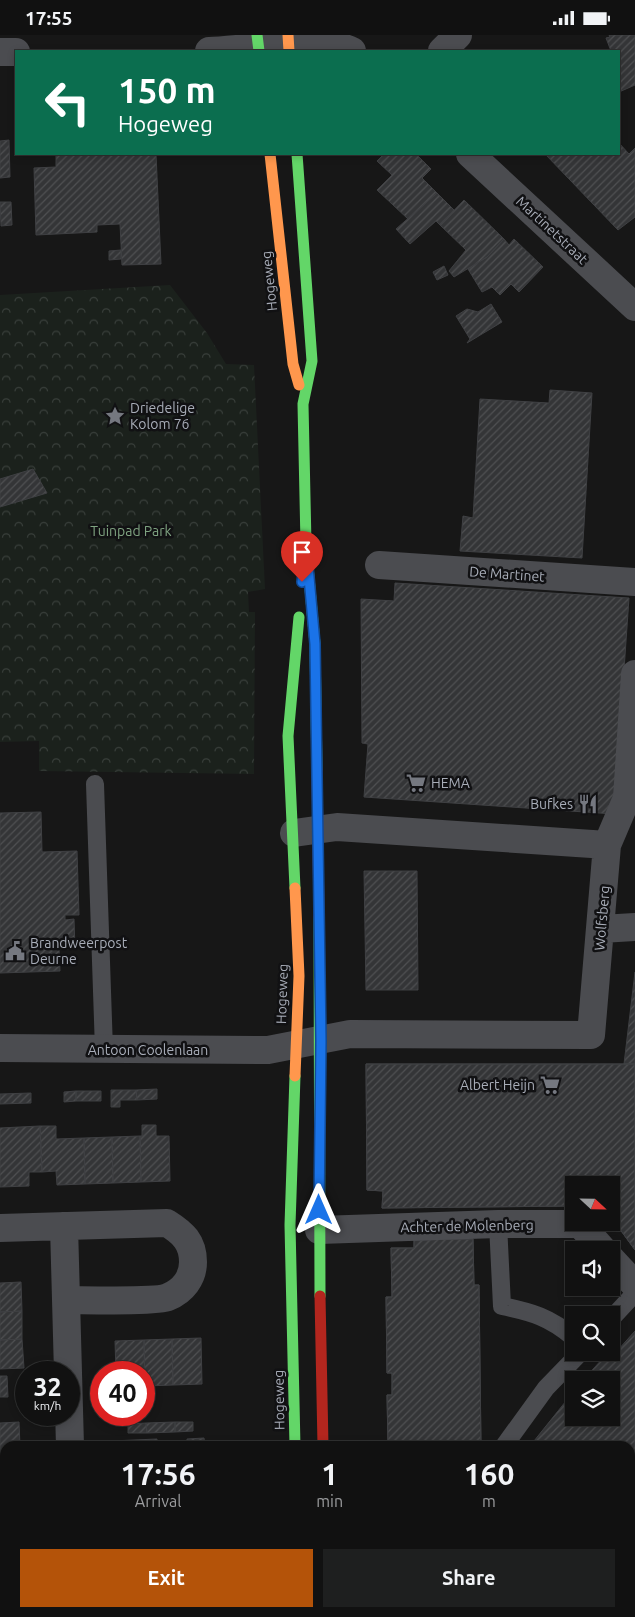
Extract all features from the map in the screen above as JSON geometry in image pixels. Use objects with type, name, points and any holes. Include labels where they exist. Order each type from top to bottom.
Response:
[{"type":"street","points":[[443,50],[458,35]]},
{"type":"street","points":[[216,50],[258,45],[289,44],[342,46],[350,50]]},
{"type":"street","points":[[0,51],[15,52]]},
{"type":"street","name":"Hogeweg","points":[[270,155],[293,363],[304,404]]},
{"type":"street","name":"Hogeweg","points":[[295,1441],[290,1225],[295,1047],[315,644],[306,544],[304,404],[312,361],[297,155]]},
{"type":"street","name":"Martinetstraat","points":[[471,155],[635,307]]},
{"type":"street","name":"Hogeweg","points":[[306,544],[288,736],[306,831],[321,1041],[319,1230],[323,1441]]},
{"type":"street","name":"De Martinet","points":[[379,565],[635,582]]},
{"type":"street","name":"Wolfsberg","points":[[321,1041],[350,1034],[591,1035],[608,845],[627,798],[635,674]]},
{"type":"street","points":[[306,831],[337,827],[608,845]]},
{"type":"street","points":[[601,929],[635,927]]},
{"type":"street","name":"Antoon Coolenlaan","points":[[0,1048],[261,1050],[295,1047],[321,1041]]},
{"type":"street","points":[[0,1228],[167,1223],[184,1234],[193,1251],[193,1271],[184,1288],[166,1298],[68,1300]]},
{"type":"street","name":"Achter de Molenberg","points":[[319,1230],[498,1224],[580,1225],[595,1241]]},
{"type":"street","points":[[64,1226],[68,1300],[70,1441]]},
{"type":"street","points":[[620,1269],[635,1285]]},
{"type":"lane","points":[[95,784],[104,1050]]},
{"type":"lane","points":[[498,1224],[502,1306],[538,1314],[565,1330]]},
{"type":"lane","points":[[620,1309],[635,1293]]},
{"type":"lane","points":[[508,1441],[546,1388],[572,1361]]},
{"type":"green space","name":"Tuinpad Park","points":[[170,285],[207,333],[226,364],[254,365],[265,589],[248,592],[249,612],[255,612],[254,774],[39,771],[39,741],[0,742],[0,295]]},
{"type":"building","points":[[609,35],[635,35],[635,85],[620,92],[620,50],[611,50],[606,38],[610,37]]},
{"type":"building","points":[[9,140],[10,177],[0,178],[0,141]]},
{"type":"building","points":[[620,144],[629,154],[635,148],[635,217],[618,230],[546,155],[620,155]]},
{"type":"building","points":[[56,155],[156,155],[161,264],[122,265],[120,224],[97,225],[97,232],[36,235],[34,168],[56,167]]},
{"type":"building","points":[[383,155],[417,155],[431,169],[422,178],[437,193],[408,219],[377,190],[392,175],[377,161]]},
{"type":"building","points":[[437,193],[454,210],[440,225],[436,221],[410,244],[396,229]]},
{"type":"building","points":[[464,200],[504,239],[487,257],[454,277],[449,271],[466,250],[440,225]]},
{"type":"building","points":[[0,202],[11,202],[12,225],[1,226]]},
{"type":"building","points":[[504,239],[509,245],[514,239],[543,267],[519,292],[511,284],[500,295],[492,287],[482,292],[468,269],[487,257]]},
{"type":"building","points":[[121,250],[121,259],[109,260],[109,251]]},
{"type":"building","points":[[444,266],[448,275],[437,280],[433,272]]},
{"type":"building","points":[[491,304],[502,322],[467,343],[470,339],[456,316],[467,309],[478,312]]},
{"type":"building","points":[[550,390],[592,393],[582,558],[460,551],[463,516],[473,518],[480,399],[549,403]]},
{"type":"building","points":[[33,469],[47,493],[0,507],[0,479]]},
{"type":"building","points":[[395,583],[629,598],[614,814],[364,797],[368,744],[362,743],[361,599],[394,601]]},
{"type":"building","points":[[41,812],[42,852],[77,851],[79,915],[65,915],[65,920],[74,919],[75,949],[59,949],[60,971],[0,973],[0,813]]},
{"type":"building","points":[[364,871],[417,871],[418,990],[366,990]]},
{"type":"building","points":[[635,972],[635,1064],[624,1064]]},
{"type":"building","points":[[366,1064],[635,1064],[635,1250],[620,1229],[620,1176],[565,1176],[565,1206],[382,1208],[383,1191],[367,1190]]},
{"type":"building","points":[[366,1064],[635,1064],[635,1250],[620,1229],[620,1176],[565,1176],[565,1206],[382,1208],[383,1191],[367,1190]]},
{"type":"building","points":[[157,1089],[157,1099],[137,1100],[136,1090]]},
{"type":"building","points":[[111,1090],[136,1090],[137,1100],[120,1100],[120,1107],[111,1107]]},
{"type":"building","points":[[76,1091],[76,1101],[64,1102],[64,1092]]},
{"type":"building","points":[[76,1091],[101,1091],[101,1101],[76,1101]]},
{"type":"building","points":[[31,1093],[31,1103],[0,1104],[0,1094]]},
{"type":"building","points":[[142,1125],[156,1125],[156,1136],[169,1136],[170,1181],[141,1182],[140,1136],[142,1136]]},
{"type":"building","points":[[40,1126],[56,1126],[56,1139],[84,1138],[85,1184],[57,1185],[56,1171],[42,1172]]},
{"type":"building","points":[[40,1126],[42,1172],[29,1172],[29,1186],[0,1187],[0,1128]]},
{"type":"building","points":[[140,1136],[141,1182],[113,1183],[112,1137]]},
{"type":"building","points":[[112,1137],[113,1183],[85,1184],[84,1138]]},
{"type":"building","points":[[473,1239],[474,1285],[479,1285],[481,1441],[388,1441],[387,1395],[392,1395],[392,1373],[387,1373],[386,1297],[392,1297],[391,1248],[414,1248],[414,1240]]},
{"type":"building","points":[[473,1239],[474,1285],[479,1285],[481,1441],[388,1441],[387,1395],[392,1395],[392,1373],[387,1373],[386,1297],[392,1297],[391,1248],[414,1248],[414,1240]]},
{"type":"building","points":[[21,1282],[22,1311],[0,1312],[0,1283]]},
{"type":"building","points":[[22,1311],[22,1339],[0,1340],[0,1312]]},
{"type":"building","points":[[635,1331],[635,1441],[534,1441],[565,1402],[565,1426],[620,1426],[620,1371],[591,1371],[600,1361],[620,1361],[620,1348]]},
{"type":"building","points":[[201,1338],[202,1384],[173,1385],[172,1339]]},
{"type":"building","points":[[22,1339],[24,1361],[15,1361],[15,1368],[0,1369],[0,1340]]},
{"type":"building","points":[[172,1339],[173,1385],[155,1386],[155,1361],[144,1361],[144,1340]]},
{"type":"building","points":[[144,1340],[144,1361],[116,1361],[115,1341]]},
{"type":"building","points":[[0,1376],[7,1376],[8,1397],[0,1397]]},
{"type":"building","points":[[15,1422],[15,1426],[19,1426],[20,1441],[0,1441],[0,1423]]},
{"type":"building","points":[[175,1422],[193,1422],[193,1431],[175,1432]]},
{"type":"building","points":[[175,1422],[175,1432],[147,1433],[146,1426],[155,1426],[155,1423]]},
{"type":"building","points":[[128,1426],[146,1426],[147,1433],[128,1433]]},
{"type":"building","points":[[204,1438],[204,1441],[187,1441],[187,1439]]},
{"type":"building","points":[[157,1439],[157,1441],[111,1441]]},
{"type":"traffic: fast","points":[[257,35],[259,50]]},
{"type":"traffic: fast","points":[[297,155],[312,361],[303,404],[306,544],[315,644],[317,770]]},
{"type":"traffic: fast","points":[[295,888],[288,736],[299,617]]},
{"type":"traffic: fast","points":[[319,917],[320,1296]]},
{"type":"traffic: fast","points":[[295,1076],[290,1225],[295,1441]]},
{"type":"traffic: slow","points":[[288,35],[289,50]]},
{"type":"traffic: slow","points":[[270,155],[293,364],[299,385]]},
{"type":"traffic: slow","points":[[295,888],[299,976],[295,1076]]},
{"type":"traffic: jam","points":[[317,770],[319,917]]},
{"type":"traffic: jam","points":[[320,1296],[323,1441]]},
{"type":"place","name":"Driedelige Kolom 76","points":[[115,416]]},
{"type":"place","name":"HEMA","points":[[416,783]]},
{"type":"place","name":"Bufkes","points":[[588,804]]},
{"type":"place","name":"Brandweerpost Deurne","points":[[15,951]]},
{"type":"place","name":"Albert Heijn","points":[[550,1085]]},
{"type":"route","points":[[302,582],[306,544],[315,644],[321,1041],[319,1210]]}]
